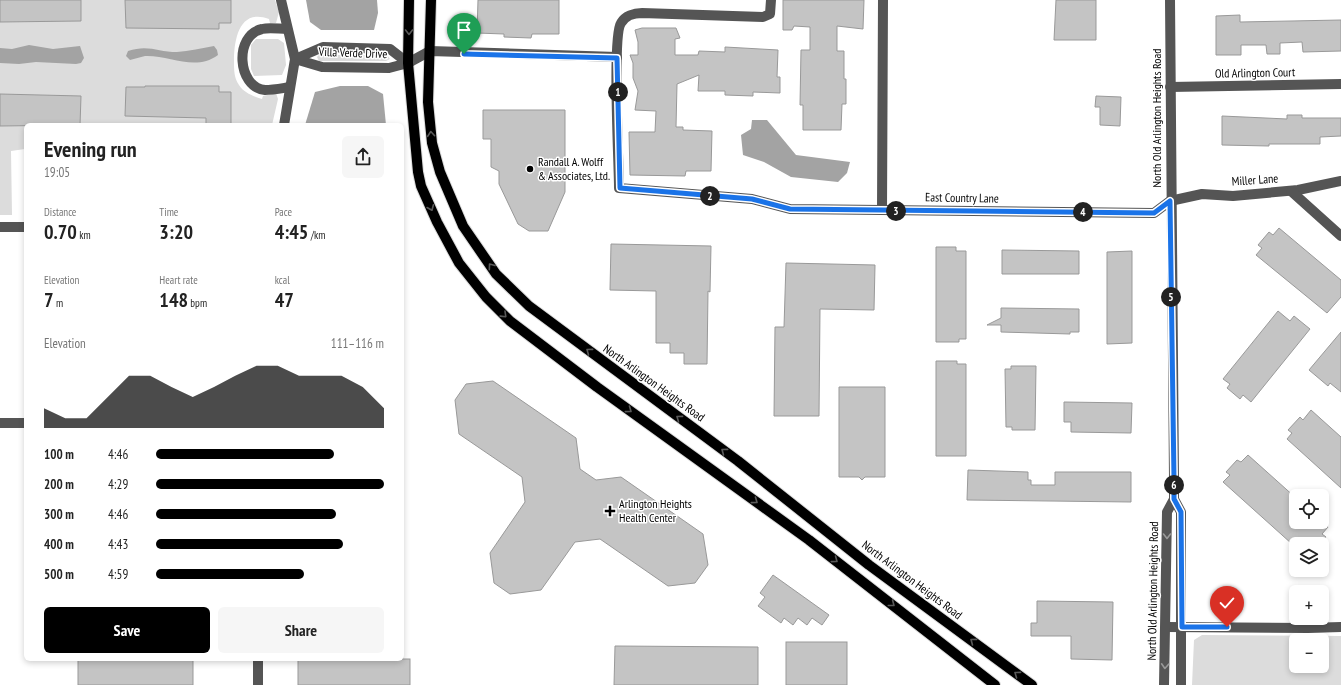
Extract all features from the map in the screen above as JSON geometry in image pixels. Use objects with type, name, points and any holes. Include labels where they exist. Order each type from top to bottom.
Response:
[{"type":"main road","points":[[409,0],[408,64],[418,172],[421,186],[437,222],[459,263],[486,297],[530,338],[809,540],[995,685]]},
{"type":"main road","name":"North Arlington Heights Road","points":[[431,0],[428,102],[432,143],[440,172],[463,226],[496,274],[529,306],[738,461],[863,560],[1032,685]]},
{"type":"street","points":[[281,0],[287,29],[296,59],[284,123]]},
{"type":"street","points":[[408,64],[430,51],[617,58],[618,29],[626,17],[635,13],[763,17],[770,14],[771,0]]},
{"type":"street","points":[[882,210],[883,0]]},
{"type":"street","name":"North Old Arlington Heights Road","points":[[1170,0],[1170,201],[1174,499],[1181,512],[1181,685]]},
{"type":"street","points":[[287,29],[261,29],[250,36],[243,47],[242,60],[245,73],[253,83],[264,90],[290,87]]},
{"type":"street","name":"Villa Verde Drive","points":[[296,59],[323,48],[390,49],[408,64]]},
{"type":"street","name":"East Country Lane","points":[[617,58],[620,188],[752,199],[790,209],[1154,213],[1170,201]]},
{"type":"street","name":"Villa Verde Drive","points":[[296,59],[322,67],[389,68],[408,64]]},
{"type":"street","name":"Old Arlington Court","points":[[1170,87],[1341,84]]},
{"type":"street","name":"Miller Lane","points":[[1170,201],[1202,194],[1233,196],[1291,191],[1341,181]]},
{"type":"street","points":[[1291,191],[1341,236]]},
{"type":"street","points":[[0,227],[24,227]]},
{"type":"street","points":[[0,423],[24,423]]},
{"type":"street","name":"North Old Arlington Heights Road","points":[[1164,685],[1167,512],[1174,499]]},
{"type":"street","points":[[1166,627],[1341,627]]},
{"type":"street","points":[[258,661],[258,685]]},
{"type":"shaded area","points":[[0,0],[275,0],[279,12],[276,23],[270,23],[269,19],[259,17],[251,18],[245,22],[240,28],[237,36],[234,53],[234,71],[236,80],[243,90],[262,99],[263,96],[276,93],[278,99],[272,123],[24,123],[24,149],[11,151],[12,215],[0,215]]},
{"type":"shaded area","points":[[306,0],[377,0],[378,13],[374,30],[321,30],[310,22]]},
{"type":"shaded area","points":[[256,39],[278,39],[284,43],[286,65],[282,75],[254,76],[251,69],[251,45]]},
{"type":"shaded area","points":[[29,45],[53,49],[80,46],[84,58],[81,63],[76,64],[36,62],[19,64],[0,63],[0,48],[12,49]]},
{"type":"shaded area","points":[[214,46],[218,55],[209,60],[200,62],[182,62],[154,56],[145,56],[130,60],[126,56],[128,51],[141,48],[177,52]]},
{"type":"shaded area","points":[[319,55],[387,55],[390,59],[386,61],[319,61],[317,57]]},
{"type":"shaded area","points":[[340,86],[368,86],[383,94],[386,123],[306,123],[315,92]]},
{"type":"shaded area","points":[[752,120],[767,120],[796,155],[850,162],[847,173],[838,182],[791,177],[764,162],[743,155],[741,135],[751,129]]},
{"type":"shaded area","points":[[1202,635],[1289,636],[1289,673],[1329,673],[1329,636],[1341,636],[1341,685],[1192,685],[1194,640]]},
{"type":"building","points":[[0,0],[81,0],[81,21],[0,22]]},
{"type":"building","points":[[125,0],[231,0],[231,23],[219,23],[219,29],[126,28]]},
{"type":"building","points":[[478,0],[559,0],[559,34],[532,34],[531,38],[504,37],[504,34],[477,33]]},
{"type":"building","points":[[783,0],[864,0],[863,29],[837,26],[837,51],[844,51],[844,79],[846,79],[846,104],[842,104],[841,130],[803,130],[803,105],[800,105],[801,50],[810,50],[810,27],[794,26],[792,30],[783,30]]},
{"type":"building","points":[[1056,0],[1096,0],[1096,40],[1054,40]]},
{"type":"building","points":[[1240,15],[1240,22],[1341,20],[1341,51],[1303,52],[1302,42],[1280,43],[1280,54],[1267,54],[1266,45],[1241,45],[1241,55],[1216,55],[1216,16]]},
{"type":"building","points":[[642,28],[676,28],[680,38],[675,39],[675,55],[698,55],[699,51],[725,52],[725,47],[778,50],[777,77],[780,77],[780,93],[753,92],[753,96],[725,95],[725,91],[698,91],[699,75],[677,84],[676,127],[683,127],[683,130],[712,131],[711,171],[686,171],[685,176],[630,175],[629,132],[655,132],[656,111],[635,110],[638,91],[633,78],[633,63],[630,55],[638,55],[638,42],[635,30]]},
{"type":"building","points":[[219,86],[219,92],[231,92],[231,123],[206,123],[206,118],[125,116],[126,87]]},
{"type":"building","points":[[0,94],[81,96],[80,123],[24,123],[24,126],[0,126]]},
{"type":"building","points":[[1096,96],[1121,97],[1120,126],[1100,125],[1100,107],[1095,107]]},
{"type":"building","name":"Randall A. Wolff & Associates, Ltd.","points":[[483,110],[565,110],[565,192],[548,231],[529,231],[518,224],[499,184],[499,171],[491,167],[491,139],[483,139]]},
{"type":"building","points":[[1287,115],[1302,115],[1302,118],[1341,118],[1341,136],[1320,137],[1320,144],[1269,144],[1269,146],[1222,145],[1222,116],[1287,119]]},
{"type":"building","points":[[1279,228],[1341,280],[1341,297],[1327,313],[1256,255],[1262,248],[1258,245],[1269,232],[1273,235]]},
{"type":"building","points":[[611,244],[711,246],[710,292],[708,291],[707,364],[684,364],[684,353],[670,353],[670,343],[656,343],[656,291],[610,290]]},
{"type":"building","points":[[936,247],[956,247],[956,251],[966,251],[966,339],[959,339],[959,342],[936,342]]},
{"type":"building","points":[[1002,250],[1079,251],[1079,274],[1002,274]]},
{"type":"building","points":[[1132,251],[1132,343],[1107,344],[1107,252]]},
{"type":"building","points":[[786,263],[875,265],[874,310],[820,309],[819,416],[774,416],[775,327],[784,327]]},
{"type":"building","points":[[1001,308],[1079,309],[1079,332],[1070,332],[1070,334],[1001,332],[1001,325],[987,325],[1001,318]]},
{"type":"building","points":[[1278,311],[1290,321],[1294,316],[1310,329],[1251,402],[1243,395],[1240,399],[1227,388],[1230,384],[1223,379]]},
{"type":"building","points":[[1341,332],[1341,392],[1330,383],[1328,386],[1309,370]]},
{"type":"building","points":[[936,361],[957,361],[957,364],[966,364],[966,456],[936,456]]},
{"type":"building","points":[[1011,366],[1036,366],[1035,430],[1012,430],[1012,427],[1006,427],[1005,369],[1011,369]]},
{"type":"building","points":[[493,381],[576,438],[580,469],[596,480],[621,477],[703,534],[708,565],[695,583],[668,586],[600,539],[575,542],[541,590],[510,594],[494,583],[490,553],[525,502],[522,477],[459,434],[455,400],[466,384]]},
{"type":"building","points":[[839,387],[885,387],[885,477],[865,477],[862,480],[859,477],[839,477]]},
{"type":"building","points":[[1064,402],[1132,403],[1131,433],[1071,432],[1071,422],[1064,422]]},
{"type":"building","points":[[1311,410],[1341,437],[1341,488],[1287,439],[1292,433],[1288,430],[1300,417],[1303,420]]},
{"type":"building","points":[[1248,455],[1289,492],[1289,529],[1326,529],[1322,534],[1326,537],[1289,537],[1289,541],[1223,482],[1230,475],[1226,472],[1237,460],[1241,462]]},
{"type":"building","points":[[968,470],[1028,472],[1028,480],[1031,480],[1031,485],[1055,485],[1055,472],[1131,472],[1131,502],[967,500]]},
{"type":"building","points":[[773,575],[829,615],[822,625],[812,618],[807,625],[798,618],[793,625],[784,618],[781,623],[758,606],[765,597],[760,593]]},
{"type":"building","points":[[1037,601],[1113,602],[1112,660],[1071,659],[1071,636],[1031,636],[1031,623],[1037,623]]},
{"type":"building","points":[[786,642],[847,642],[847,685],[786,685]]},
{"type":"building","points":[[615,646],[758,647],[758,685],[614,685]]},
{"type":"building","points":[[404,659],[410,659],[410,685],[298,685],[298,661],[404,661]]},
{"type":"building","points":[[78,661],[193,661],[193,685],[78,685]]},
{"type":"place","name":"Randall A. Wolff & Associates, Ltd.","points":[[530,169]]},
{"type":"place","name":"Arlington Heights Health Center","points":[[610,511]]},
{"type":"route","points":[[464,54],[617,58],[620,188],[752,199],[790,209],[1154,213],[1170,201],[1174,499],[1181,512],[1180,548],[1182,627],[1227,627]]}]
